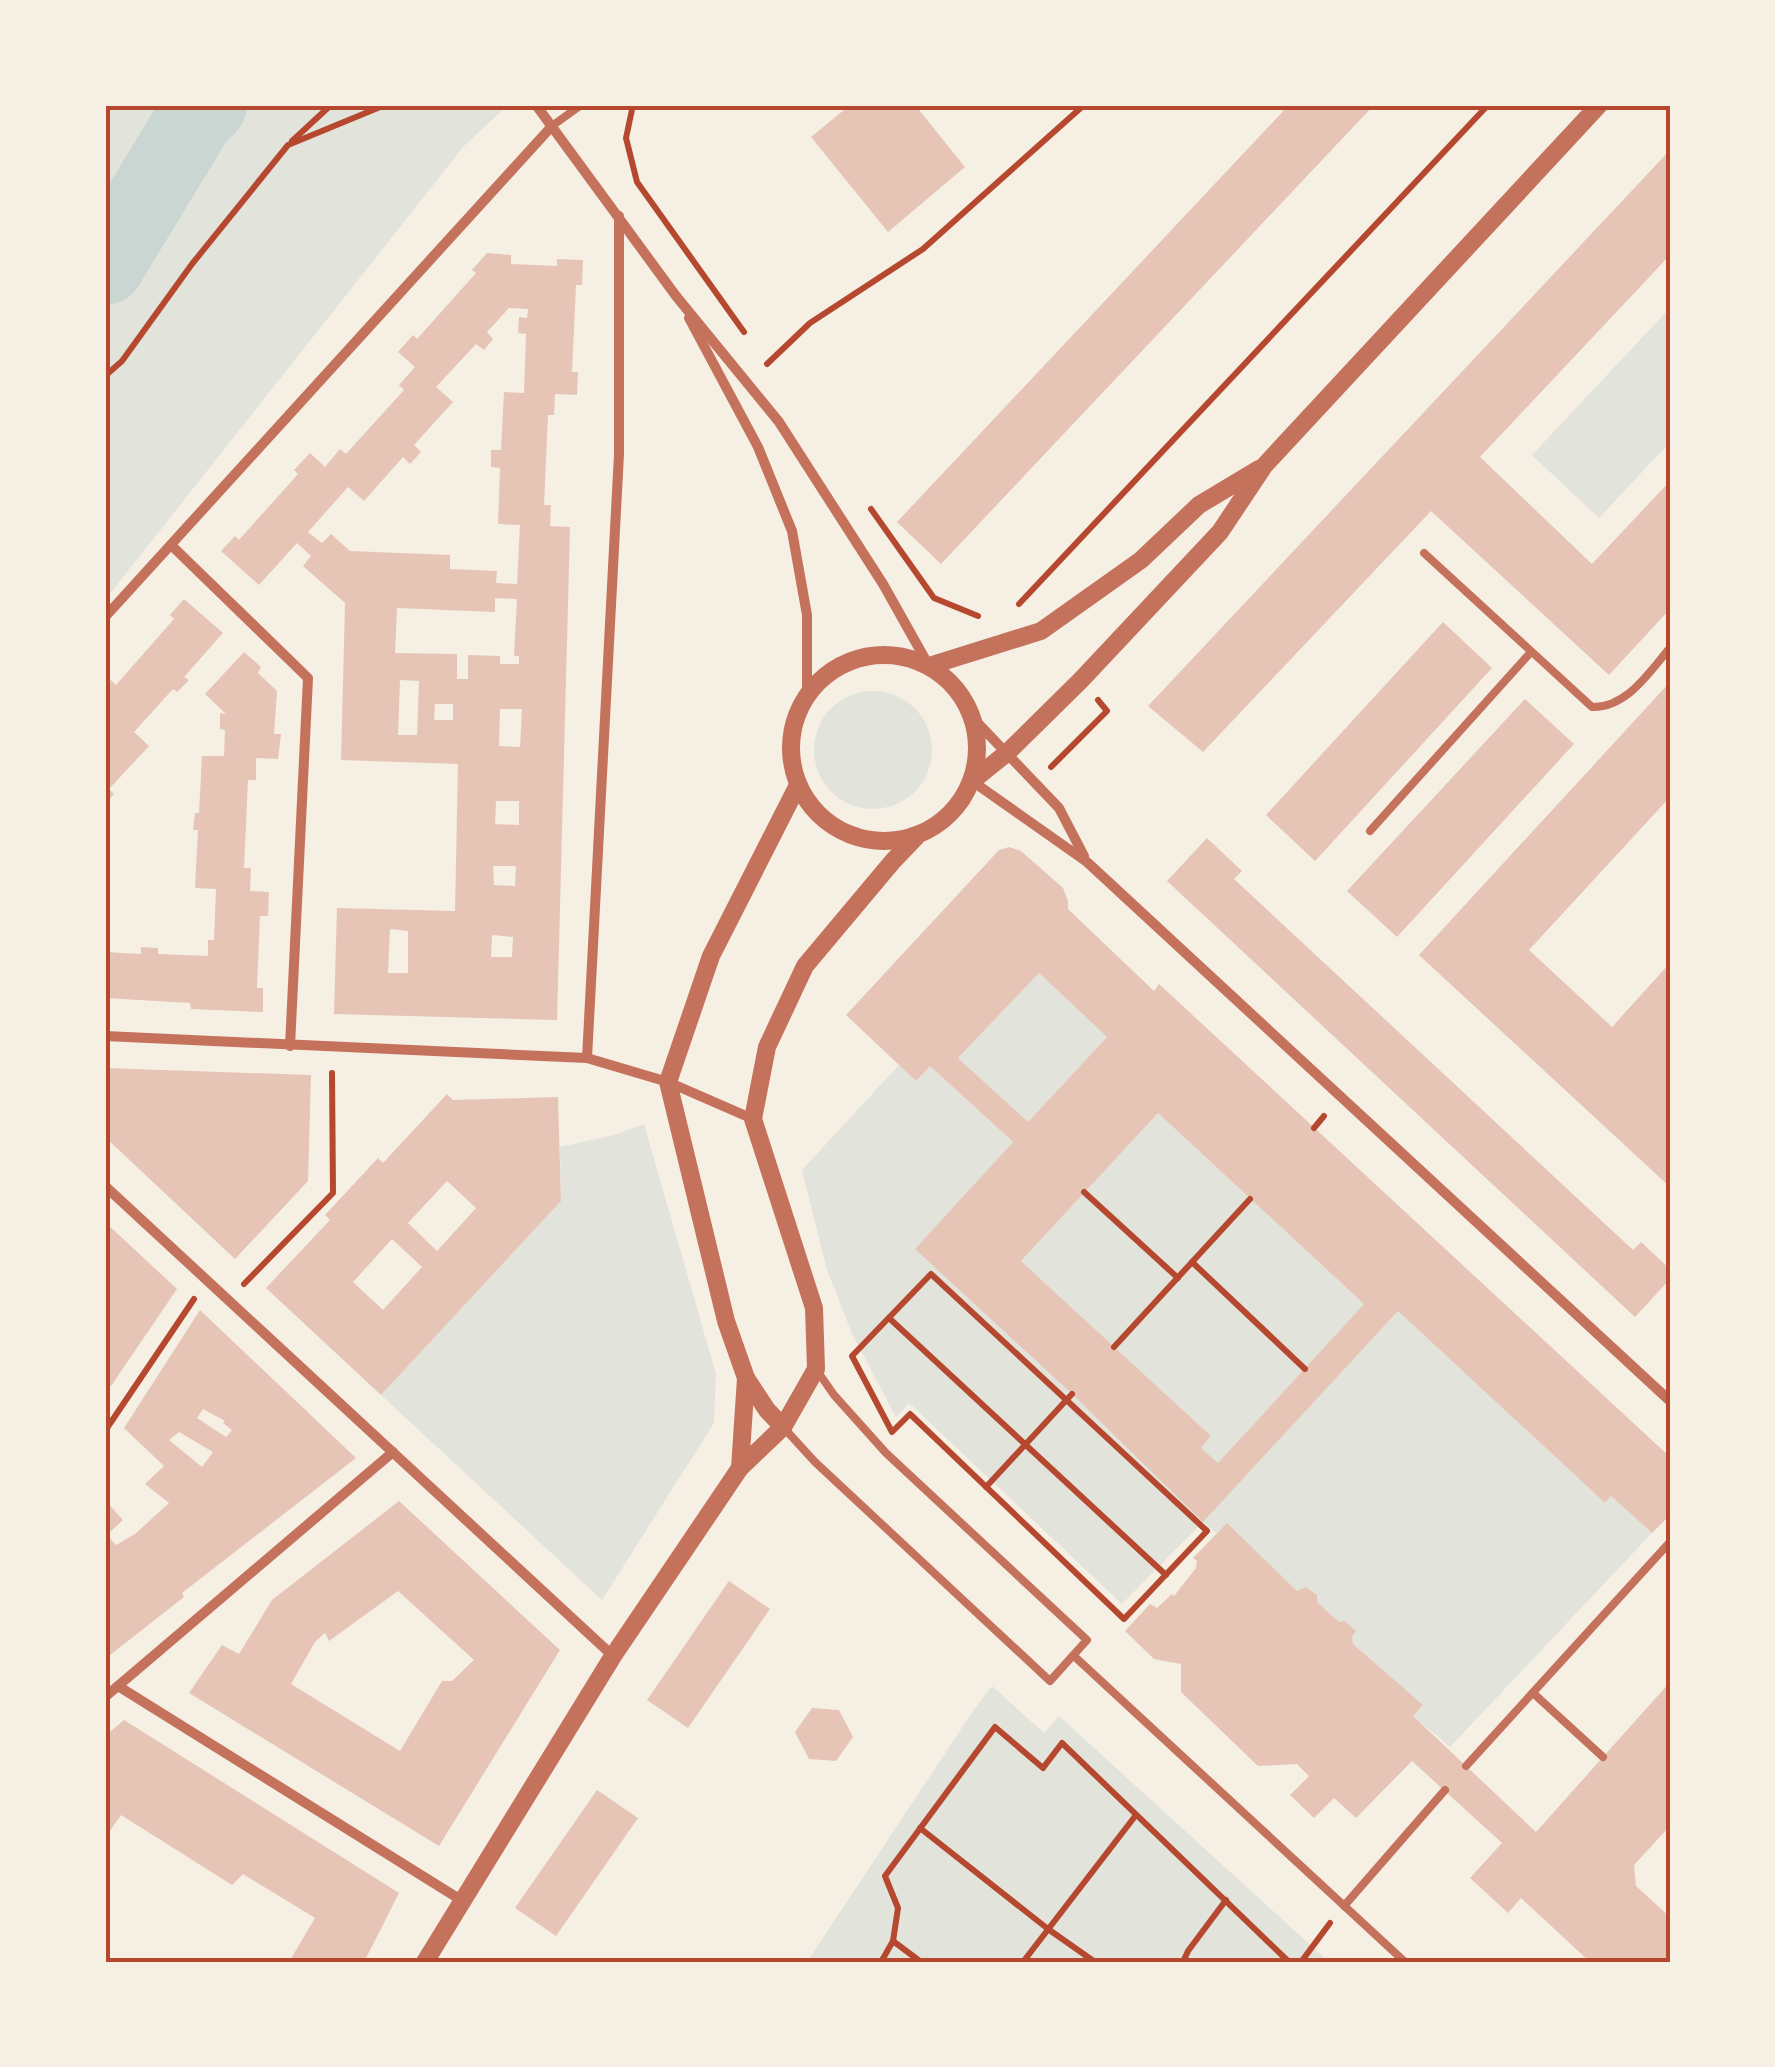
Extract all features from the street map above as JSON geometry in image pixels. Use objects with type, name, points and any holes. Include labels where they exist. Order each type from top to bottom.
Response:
[{"type":"street","points":[[536,105],[676,296],[778,422],[884,584],[929,666]]},
{"type":"street","points":[[972,781],[1008,752],[1081,680],[1220,532],[1264,466],[1599,105]]},
{"type":"street","points":[[105,617],[552,126]]},
{"type":"street","points":[[587,1058],[619,454],[619,216]]},
{"type":"street","points":[[676,296],[758,447],[792,531],[807,616],[807,694]]},
{"type":"street","points":[[929,666],[1041,631],[1142,560],[1199,505],[1264,466]]},
{"type":"street","points":[[171,544],[308,678],[290,1046]]},
{"type":"street","points":[[904,656],[929,666],[964,698],[972,717],[978,761],[972,781],[959,804],[937,826],[916,836],[889,842],[862,839],[840,830],[821,818],[798,785],[790,748],[798,710],[822,678],[856,658],[904,656]]},
{"type":"street","points":[[972,717],[1059,808],[1086,862]]},
{"type":"street","points":[[972,781],[1086,862],[1670,1400]]},
{"type":"street","points":[[783,1427],[746,1378],[726,1321],[668,1082],[711,956],[798,785]]},
{"type":"street","points":[[425,1962],[613,1656],[740,1468],[783,1427],[816,1370],[814,1308],[753,1119],[767,1047],[805,966],[916,836]]},
{"type":"street","points":[[105,1036],[587,1058],[668,1082],[753,1119]]},
{"type":"street","points":[[105,1186],[613,1656]]},
{"type":"street","points":[[740,1468],[746,1378]]},
{"type":"street","points":[[105,1697],[394,1452]]},
{"type":"street","points":[[118,1686],[461,1900]]},
{"type":"lane","points":[[552,126],[581,105]]},
{"type":"lane","points":[[1424,553],[1592,707],[1606,707],[1628,694],[1670,648]]},
{"type":"lane","points":[[1370,831],[1532,652]]},
{"type":"lane","points":[[783,1427],[815,1462],[1050,1681],[1088,1640],[886,1454],[816,1370]]},
{"type":"lane","points":[[1466,1766],[1670,1542]]},
{"type":"lane","points":[[1074,1656],[1404,1962]]},
{"type":"lane","points":[[1533,1693],[1603,1756]]},
{"type":"lane","points":[[1344,1906],[1445,1790]]},
{"type":"path","points":[[105,376],[122,361],[192,264],[288,145],[331,105]]},
{"type":"path","points":[[288,145],[385,105]]},
{"type":"path","points":[[632,105],[626,138],[637,182],[746,334]]},
{"type":"path","points":[[756,349],[768,364],[810,323],[924,248],[1084,105]]},
{"type":"path","points":[[1005,608],[1020,603],[1488,105]]},
{"type":"path","points":[[866,502],[934,598],[976,617],[990,612]]},
{"type":"path","points":[[1059,808],[1073,794],[1049,768],[1107,710]]},
{"type":"path","points":[[227,1300],[332,1192],[331,1046]]},
{"type":"path","points":[[1084,1192],[1178,1278]]},
{"type":"path","points":[[1114,1347],[1250,1199]]},
{"type":"path","points":[[1192,1262],[1305,1369]]},
{"type":"path","points":[[931,1274],[1069,1397],[1207,1532],[1124,1620],[910,1414],[892,1432],[852,1356],[931,1274]]},
{"type":"path","points":[[105,1430],[206,1281]]},
{"type":"path","points":[[889,1318],[1166,1575]]},
{"type":"path","points":[[986,1487],[1069,1397]]},
{"type":"path","points":[[881,1962],[893,1941],[898,1908],[885,1876],[994,1727],[1042,1768],[1062,1743],[1289,1962]]},
{"type":"path","points":[[1023,1962],[1136,1814]]},
{"type":"path","points":[[920,1828],[1095,1962]]},
{"type":"path","points":[[1184,1962],[1226,1900]]},
{"type":"path","points":[[1301,1962],[1344,1906]]},
{"type":"path","points":[[893,1941],[921,1962]]},
{"type":"shaded area","points":[[105,105],[508,105],[464,146],[105,600]]},
{"type":"shaded area","points":[[1670,308],[1670,442],[1599,518],[1532,455]]},
{"type":"shaded area","points":[[873,691],[896,696],[915,708],[927,727],[932,750],[927,773],[915,792],[896,804],[873,809],[850,804],[831,792],[819,773],[814,750],[819,727],[831,708],[850,696]]},
{"type":"shaded area","points":[[1039,973],[1107,1037],[1028,1122],[958,1058]]},
{"type":"shaded area","points":[[899,1065],[916,1080],[930,1066],[1013,1142],[916,1249],[1203,1521],[1398,1311],[1605,1503],[1611,1496],[1652,1533],[1450,1747],[1413,1716],[1422,1705],[1353,1644],[1356,1631],[1339,1622],[1307,1587],[1297,1591],[1227,1524],[1216,1533],[1203,1522],[1122,1604],[909,1403],[896,1417],[853,1336],[827,1270],[802,1170]]},
{"type":"shaded area","points":[[1158,1113],[1364,1304],[1218,1463],[1201,1448],[1211,1436],[1021,1261]]},
{"type":"shaded area","points":[[644,1124],[716,1374],[714,1423],[602,1600],[381,1395],[561,1201],[560,1147]]},
{"type":"shaded area","points":[[992,1686],[1044,1733],[1059,1716],[1329,1962],[807,1962]]},
{"type":"building","points":[[850,105],[915,105],[965,167],[888,232],[811,137]]},
{"type":"building","points":[[1289,105],[1374,105],[941,564],[897,522]]},
{"type":"building","points":[[1670,150],[1670,255],[1480,457],[1592,564],[1670,481],[1670,609],[1609,675],[1431,511],[1203,752],[1148,706]]},
{"type":"building","points":[[487,253],[511,255],[511,264],[557,266],[557,259],[583,260],[582,285],[576,285],[572,372],[578,372],[577,395],[555,394],[554,415],[548,415],[544,505],[551,505],[550,526],[570,527],[557,1020],[334,1014],[337,908],[455,911],[458,764],[341,760],[345,603],[303,566],[311,556],[297,543],[259,585],[221,551],[235,536],[239,540],[298,474],[294,470],[310,453],[325,467],[340,449],[346,454],[404,390],[399,385],[415,367],[398,352],[413,335],[417,339],[476,273],[472,270]],"holes":[[[509,308],[528,309],[527,318],[519,317],[518,333],[526,334],[524,393],[504,392],[501,450],[491,450],[491,467],[500,468],[498,524],[520,525],[517,584],[496,583],[497,571],[450,569],[450,555],[350,551],[331,534],[322,543],[308,532],[348,487],[364,501],[403,457],[410,464],[421,452],[414,445],[453,402],[436,387],[476,344],[484,350],[493,339],[487,332]],[[495,598],[517,599],[514,656],[519,656],[519,664],[500,664],[500,656],[468,655],[468,679],[457,679],[457,654],[395,653],[397,608],[495,612]],[[400,680],[419,681],[417,735],[398,735]],[[435,704],[453,704],[453,720],[434,720]],[[500,709],[522,709],[520,747],[499,746]],[[496,801],[519,801],[519,825],[495,824]],[[493,866],[516,866],[515,886],[494,885]],[[390,929],[408,931],[408,973],[388,973]],[[492,935],[513,937],[512,957],[491,957]]]},
{"type":"building","points":[[184,599],[223,633],[184,677],[189,680],[177,692],[173,689],[134,732],[149,746],[109,789],[114,794],[105,804],[105,715],[110,710],[105,705],[105,686],[111,680],[116,685],[174,619],[170,615]]},
{"type":"building","points":[[1443,622],[1492,668],[1315,861],[1266,815]]},
{"type":"building","points":[[244,652],[261,667],[258,673],[277,691],[274,734],[281,734],[278,759],[256,758],[256,780],[248,780],[244,868],[251,868],[250,891],[269,892],[268,916],[260,916],[257,988],[263,988],[263,1012],[191,1009],[190,1003],[105,998],[105,952],[141,954],[141,947],[158,948],[158,954],[208,956],[208,940],[214,940],[216,889],[195,888],[198,830],[193,830],[195,813],[199,813],[202,756],[224,756],[225,730],[220,729],[220,713],[226,714],[205,694]]},
{"type":"building","points":[[1670,682],[1670,797],[1529,950],[1612,1027],[1670,963],[1670,1187],[1419,955]]},
{"type":"building","points":[[1525,699],[1574,744],[1397,937],[1347,891]]},
{"type":"building","points":[[1207,838],[1242,871],[1234,879],[1633,1250],[1641,1242],[1670,1269],[1670,1279],[1635,1317],[1167,881]]},
{"type":"building","points":[[1009,847],[1021,851],[1063,888],[1068,909],[1154,991],[1159,984],[1670,1457],[1670,1515],[1652,1533],[1611,1496],[1605,1503],[1398,1311],[1203,1522],[915,1249],[1013,1142],[930,1066],[916,1081],[846,1015],[999,850]],"holes":[[[1039,973],[1107,1037],[1028,1122],[958,1058]],[[1158,1113],[1364,1304],[1218,1463],[1201,1448],[1211,1436],[1021,1261]]]},
{"type":"building","points":[[105,1068],[311,1075],[308,1181],[235,1259],[105,1137]]},
{"type":"building","points":[[447,1094],[453,1100],[558,1097],[561,1201],[381,1395],[266,1288],[330,1220],[325,1215],[378,1158],[383,1163]],"holes":[[[447,1181],[476,1208],[437,1251],[408,1223]],[[392,1239],[422,1267],[383,1310],[353,1282]]]},
{"type":"building","points":[[105,1222],[177,1289],[111,1386],[105,1381]]},
{"type":"building","points":[[200,1310],[356,1458],[182,1593],[184,1597],[105,1659],[105,1500],[123,1520],[107,1535],[116,1545],[135,1534],[169,1503],[145,1484],[164,1466],[124,1428]],"holes":[[[203,1409],[225,1421],[232,1430],[226,1437],[197,1418]],[[179,1432],[213,1452],[202,1467],[169,1440]]]},
{"type":"building","points":[[399,1501],[560,1650],[439,1846],[189,1693],[222,1645],[239,1654],[272,1600]],"holes":[[[398,1591],[474,1660],[452,1681],[442,1681],[400,1751],[291,1684],[315,1642],[325,1633],[329,1641]]]},
{"type":"building","points":[[1227,1523],[1297,1591],[1306,1587],[1339,1622],[1345,1621],[1356,1631],[1353,1644],[1423,1705],[1413,1716],[1536,1832],[1670,1682],[1670,1826],[1634,1865],[1636,1886],[1670,1917],[1670,1962],[1590,1962],[1521,1898],[1508,1913],[1470,1878],[1502,1843],[1412,1761],[1356,1818],[1334,1798],[1314,1818],[1290,1795],[1309,1776],[1297,1764],[1258,1766],[1181,1692],[1181,1664],[1154,1659],[1125,1631],[1150,1604],[1157,1608],[1174,1596],[1196,1568],[1193,1558]]},
{"type":"building","points":[[729,1581],[770,1609],[688,1728],[647,1700]]},
{"type":"building","points":[[812,1708],[839,1710],[853,1737],[836,1761],[809,1759],[795,1732]]},
{"type":"building","points":[[124,1720],[399,1893],[364,1962],[289,1962],[315,1918],[243,1874],[232,1885],[121,1815],[105,1838],[105,1736]]},
{"type":"building","points":[[597,1790],[638,1818],[556,1936],[515,1908]]},
{"type":"waterway","points":[[105,266],[195,118],[208,105]]}]
